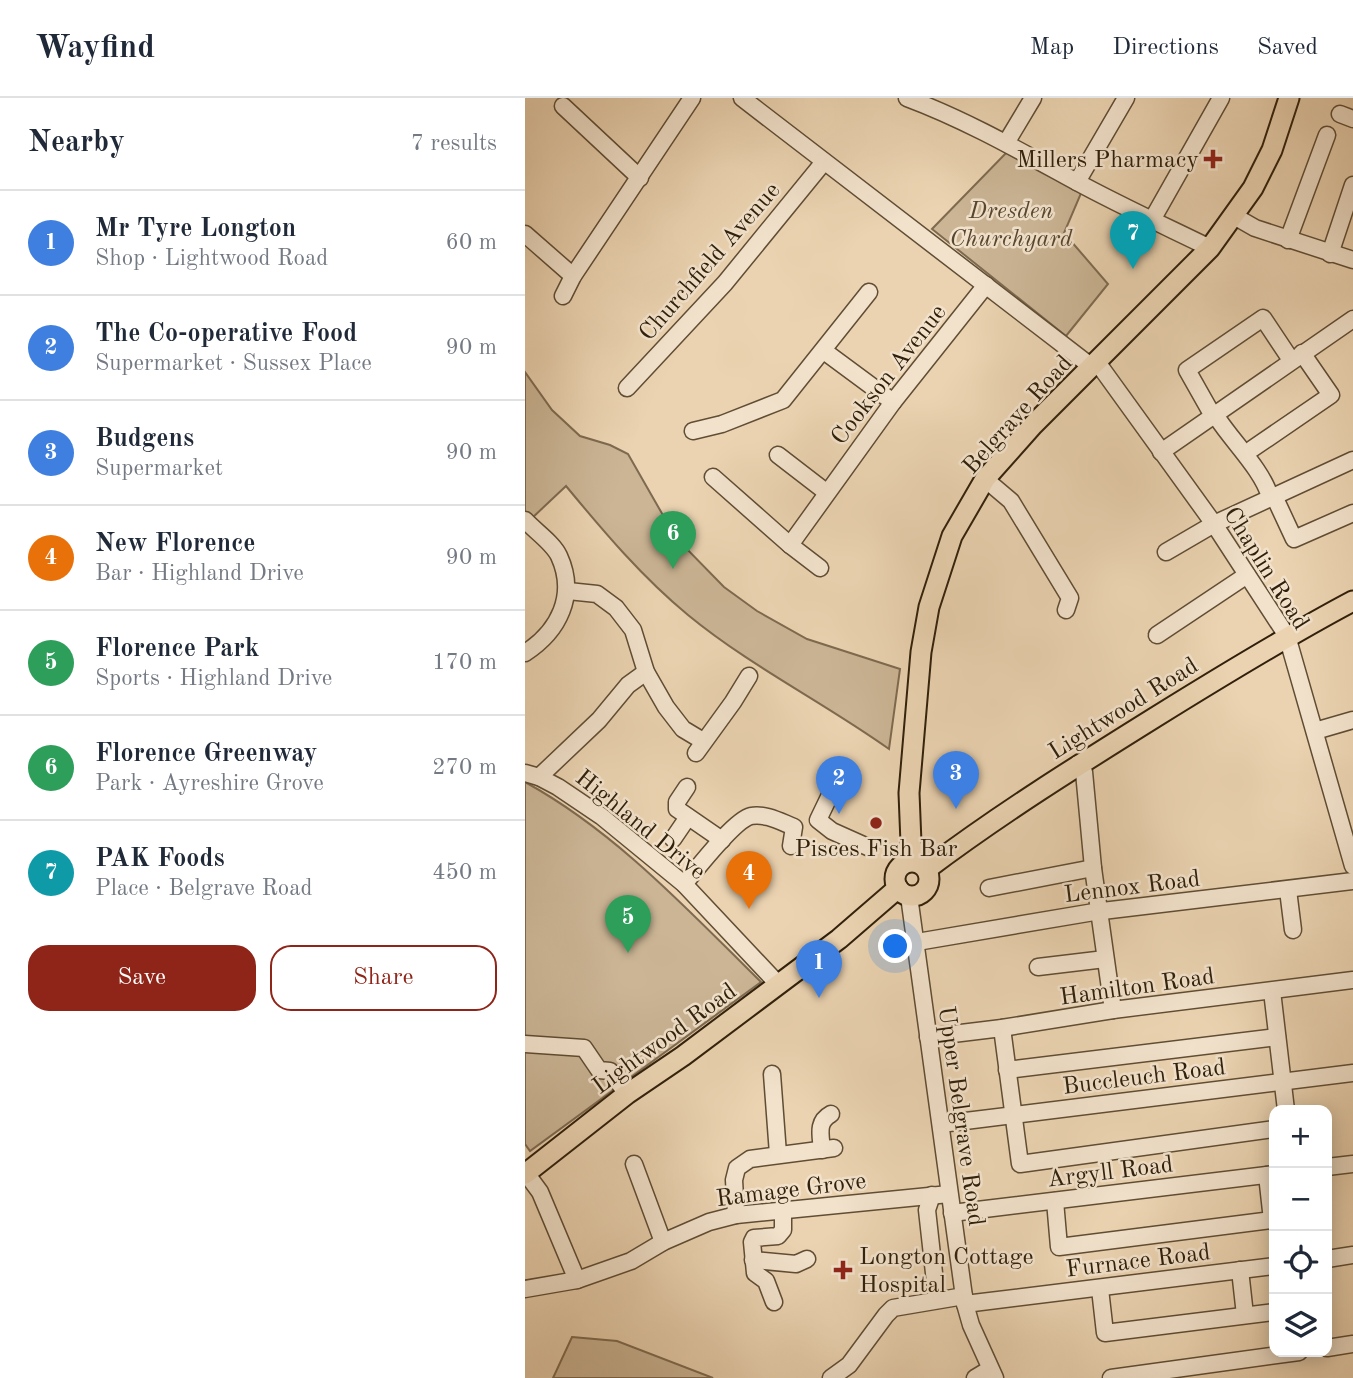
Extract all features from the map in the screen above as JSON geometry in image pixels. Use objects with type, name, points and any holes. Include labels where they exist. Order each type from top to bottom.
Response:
[{"type":"main road","name":"Belgrave Road","points":[[921,865],[911,843],[909,793],[921,652],[929,607],[952,536],[985,479],[1033,425],[1210,248],[1253,188],[1272,150],[1289,98]]},
{"type":"main road","name":"Lightwood Road","points":[[921,865],[964,841],[1078,765],[1287,636],[1353,601]]},
{"type":"main road","points":[[908,862],[921,865],[930,878],[928,887],[919,895],[903,892],[895,877],[898,868],[908,862]]},
{"type":"main road","name":"Lightwood Road","points":[[526,1173],[627,1094],[683,1056],[903,892]]},
{"type":"street","points":[[563,296],[573,276],[692,98]]},
{"type":"street","points":[[907,98],[935,103],[1077,182],[1210,248]]},
{"type":"street","points":[[1006,143],[1033,98]]},
{"type":"street","points":[[1077,182],[1107,120],[1126,98]]},
{"type":"street","points":[[1139,213],[1221,98]]},
{"type":"street","name":"Chaplin Road","points":[[745,99],[823,163],[1095,365],[1214,524],[1287,636],[1352,859]]},
{"type":"street","points":[[563,106],[639,178]]},
{"type":"street","points":[[1287,240],[1327,135]]},
{"type":"street","name":"Churchfield Avenue","points":[[627,388],[725,283],[823,163]]},
{"type":"street","points":[[1330,254],[1348,217],[1353,186]]},
{"type":"street","points":[[1234,216],[1255,228],[1287,240],[1353,260]]},
{"type":"street","points":[[525,234],[573,276]]},
{"type":"street","name":"Cookson Avenue","points":[[790,545],[893,402],[986,285]]},
{"type":"street","points":[[692,431],[722,424],[783,400],[869,292]]},
{"type":"street","points":[[1252,449],[1331,395],[1263,318],[1187,370],[1213,416],[1218,419],[1268,488],[1294,539],[1353,513]]},
{"type":"street","points":[[1161,453],[1353,318]]},
{"type":"street","points":[[824,351],[893,402]]},
{"type":"street","points":[[778,455],[826,492]]},
{"type":"street","points":[[1166,552],[1214,524],[1353,460]]},
{"type":"street","points":[[713,477],[813,568]]},
{"type":"street","points":[[985,479],[1011,501],[1050,562],[1070,598],[1066,610]]},
{"type":"street","points":[[525,520],[558,554],[568,591],[556,622],[541,643],[525,653]]},
{"type":"street","points":[[1157,635],[1247,575]]},
{"type":"street","points":[[568,591],[597,594],[616,608],[633,630],[646,672],[666,707],[683,729],[704,741],[749,676]]},
{"type":"street","points":[[532,775],[599,720],[628,685],[646,672]]},
{"type":"street","points":[[1315,731],[1353,720]]},
{"type":"street","points":[[1078,765],[1084,772],[1093,868],[1113,1010]]},
{"type":"street","name":"Highland Drive","points":[[532,775],[558,786],[601,816],[684,884],[778,984]]},
{"type":"street","points":[[687,787],[676,806],[722,841]]},
{"type":"street","points":[[684,884],[734,827],[749,816],[765,816],[794,827],[818,820],[830,795]]},
{"type":"street","points":[[673,839],[688,817]]},
{"type":"street","points":[[818,820],[832,831],[870,848]]},
{"type":"street","points":[[791,846],[794,827]]},
{"type":"street","points":[[989,888],[1093,868]]},
{"type":"street","name":"Lennox Road","points":[[917,942],[1099,912],[1353,881]]},
{"type":"street","points":[[1288,890],[1293,930]]},
{"type":"street","name":"Upper Belgrave Road","points":[[903,892],[917,942],[964,1300],[971,1325],[992,1373]]},
{"type":"street","points":[[1038,967],[1105,959]]},
{"type":"street","name":"Hamilton Road","points":[[928,1037],[1113,1010],[1353,981]]},
{"type":"street","points":[[1272,991],[1285,1105]]},
{"type":"street","points":[[1002,1028],[1020,1164],[1269,1130]]},
{"type":"street","points":[[1007,1070],[1277,1038]]},
{"type":"street","points":[[525,1044],[584,1048],[599,1070],[610,1071],[627,1094]]},
{"type":"street","name":"Buccleuch Road","points":[[940,1124],[1353,1073]]},
{"type":"street","points":[[769,1084],[778,1154]]},
{"type":"street","points":[[736,1215],[734,1180],[737,1168],[750,1159],[826,1146],[820,1124],[823,1118],[831,1114]]},
{"type":"street","points":[[1332,1166],[1353,1164]]},
{"type":"street","points":[[640,1169],[663,1242]]},
{"type":"street","points":[[526,1173],[540,1192],[577,1280]]},
{"type":"street","name":"Argyll Road","points":[[952,1213],[1269,1174]]},
{"type":"street","name":"Ramage Grove","points":[[525,1289],[577,1280],[631,1261],[663,1242],[709,1222],[736,1215],[949,1194]]},
{"type":"street","points":[[932,1195],[927,1210],[937,1300]]},
{"type":"street","points":[[1055,1201],[1059,1247],[1269,1220]]},
{"type":"street","points":[[774,1302],[766,1281],[755,1273],[752,1242],[754,1238],[778,1236],[783,1230],[783,1211]]},
{"type":"street","points":[[1332,1258],[1353,1255]]},
{"type":"street","points":[[753,1259],[796,1264],[807,1259]]},
{"type":"street","name":"Furnace Road","points":[[831,1378],[849,1365],[893,1308],[937,1300],[1100,1289],[1269,1267]]},
{"type":"street","points":[[1240,1270],[1245,1315]]},
{"type":"street","points":[[1100,1289],[1105,1333],[1269,1313]]},
{"type":"street","points":[[1332,1347],[1353,1344]]},
{"type":"street","points":[[1111,1378],[1269,1356]]},
{"type":"street","points":[[975,1378],[992,1373]]},
{"type":"green space","name":"Dresden Churchyard","points":[[1008,151],[1082,191],[1064,233],[1108,284],[1066,336],[932,229]]},
{"type":"green space","points":[[525,372],[552,410],[580,436],[610,445],[628,454],[676,538],[724,587],[757,611],[807,639],[900,669],[889,749],[736,651],[688,615],[639,570],[566,486],[531,519],[525,513]]},
{"type":"green space","points":[[525,782],[590,824],[620,848],[678,900],[761,982],[530,1151],[525,1144]]},
{"type":"green space","points":[[572,1337],[617,1341],[713,1378],[553,1378]]},
{"type":"place","name":"Millers Pharmacy","points":[[1213,159]]},
{"type":"place","name":"PAK Foods","points":[[1133,269]]},
{"type":"place","name":"Florence Greenway","points":[[673,569]]},
{"type":"place","name":"Budgens","points":[[956,809]]},
{"type":"place","name":"The Co-operative Food","points":[[839,814]]},
{"type":"place","name":"Pisces Fish Bar","points":[[876,823]]},
{"type":"place","name":"New Florence","points":[[749,909]]},
{"type":"place","name":"Florence Park","points":[[628,953]]},
{"type":"place","name":"Mr Tyre Longton","points":[[819,998]]},
{"type":"place","name":"Longton Cottage Hospital","points":[[843,1270]]}]
